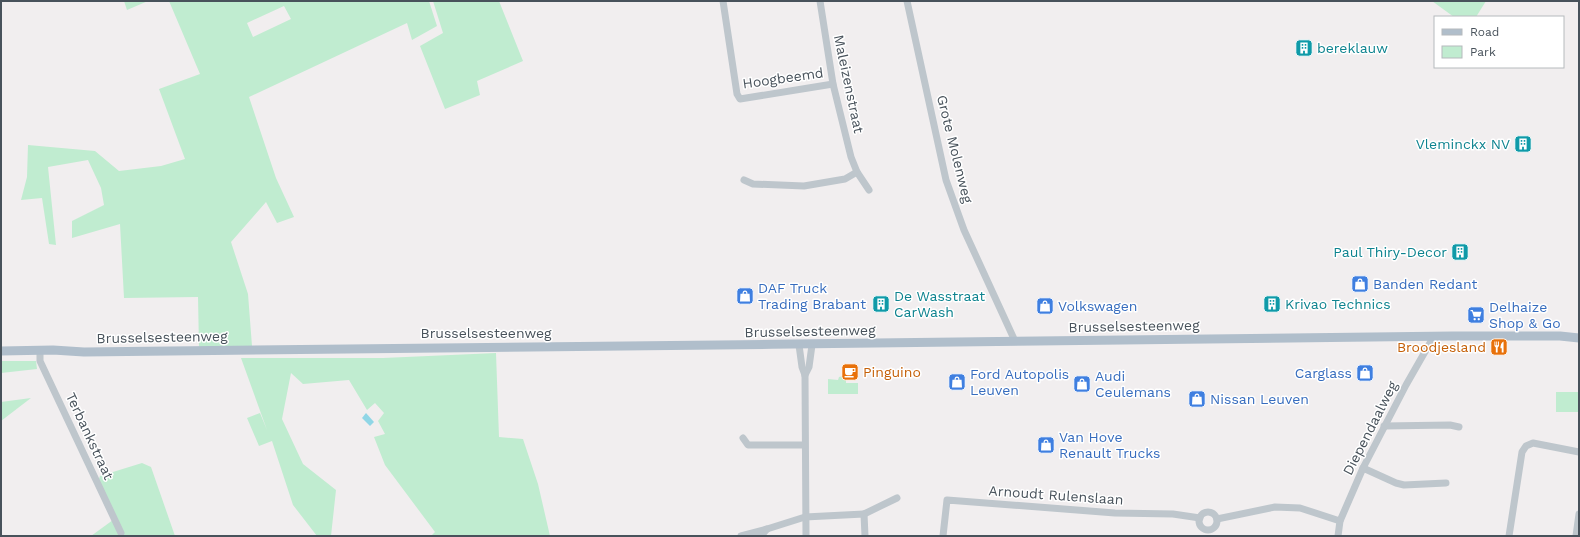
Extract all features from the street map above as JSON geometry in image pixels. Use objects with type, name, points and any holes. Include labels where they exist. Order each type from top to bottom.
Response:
[{"type":"main road","name":"Brusselsesteenweg","points":[[1560,336],[1579,332]]},
{"type":"main road","name":"Brusselsesteenweg","points":[[1,356],[84,352],[812,345],[1434,336],[1560,336],[1579,338]]},
{"type":"main road","name":"Brusselsesteenweg","points":[[1,351],[40,353]]},
{"type":"street","name":"Hoogbeemd","points":[[723,1],[737,94],[740,99],[833,84]]},
{"type":"street","name":"Maleizenstraat","points":[[820,1],[833,84],[851,157],[857,172],[869,190]]},
{"type":"street","name":"Grote Molenweg","points":[[907,1],[946,180],[964,230],[1015,341]]},
{"type":"street","points":[[744,180],[753,184],[804,186],[845,179],[857,172]]},
{"type":"street","name":"Diependaalweg","points":[[1338,536],[1340,521],[1363,468],[1406,385],[1434,336]]},
{"type":"street","points":[[799,345],[802,367],[805,375],[804,445],[806,536]]},
{"type":"street","points":[[805,375],[809,367],[812,345]]},
{"type":"street","name":"Terbankstraat","points":[[40,353],[40,361],[121,533]]},
{"type":"street","points":[[1384,426],[1450,425],[1459,428]]},
{"type":"street","points":[[743,438],[748,445],[804,445]]},
{"type":"street","points":[[1508,536],[1522,452],[1526,446],[1533,444],[1579,452]]},
{"type":"street","points":[[1363,468],[1396,483],[1404,485],[1446,483]]},
{"type":"street","points":[[741,536],[805,517],[864,514],[897,498]]},
{"type":"street","name":"Arnoudt Rulenslaan","points":[[943,536],[947,500],[1115,513],[1173,514],[1200,518],[1204,513],[1209,512],[1214,514],[1217,519],[1275,507],[1300,508],[1340,521]]},
{"type":"street","points":[[864,514],[865,536]]},
{"type":"street","points":[[1576,536],[1579,514]]},
{"type":"street","points":[[1200,518],[1201,526],[1207,533],[1215,527],[1217,519]]},
{"type":"street","points":[[761,536],[767,529]]},
{"type":"green space","points":[[124,1],[148,1],[127,10]]},
{"type":"green space","points":[[169,1],[429,1],[437,26],[412,40],[407,23],[249,97],[276,178],[294,217],[277,223],[266,202],[231,242],[248,294],[252,346],[199,348],[198,297],[124,298],[120,224],[72,238],[72,221],[104,205],[101,188],[88,160],[48,167],[56,245],[49,244],[42,198],[21,200],[27,177],[28,145],[95,151],[119,171],[161,166],[185,159],[159,89],[200,74]],"holes":[[[284,6],[291,19],[253,37],[247,23]]]},
{"type":"green space","points":[[433,1],[499,1],[523,61],[477,81],[480,95],[445,109],[420,46],[443,33]]},
{"type":"green space","points":[[1432,1],[1486,1],[1477,16],[1453,16]]},
{"type":"green space","points":[[496,353],[499,437],[523,439],[538,484],[550,536],[431,536],[435,532],[385,465],[374,437],[385,434],[378,421],[384,413],[375,403],[367,410],[349,380],[303,384],[291,373],[282,419],[303,464],[336,490],[331,536],[317,536],[293,505],[272,441],[259,446],[247,418],[260,413],[267,430],[241,358],[383,358]]},
{"type":"green space","points":[[1,361],[36,361],[37,369],[1,373]]},
{"type":"green space","points":[[843,376],[843,380],[846,380],[846,383],[858,383],[858,394],[828,394],[828,379],[838,380],[839,377]]},
{"type":"green space","points":[[1556,392],[1579,392],[1579,412],[1556,412]]},
{"type":"green space","points":[[31,398],[1,421],[1,402]]},
{"type":"green space","points":[[142,463],[151,467],[175,536],[91,536],[113,520],[99,479],[100,476]]},
{"type":"water","points":[[366,413],[374,422],[370,426],[362,418]]},
{"type":"place","name":"bereklauw","points":[[1304,48]]},
{"type":"place","name":"Vleminckx NV","points":[[1523,144]]},
{"type":"place","name":"Paul Thiry-Decor","points":[[1460,252]]},
{"type":"place","name":"Banden Redant","points":[[1360,284]]},
{"type":"place","name":"DAF Truck Trading Brabant","points":[[745,296]]},
{"type":"place","name":"De Wasstraat CarWash","points":[[881,304]]},
{"type":"place","name":"Krivao Technics","points":[[1272,304]]},
{"type":"place","name":"Volkswagen","points":[[1045,306]]},
{"type":"place","name":"Delhaize Shop & Go","points":[[1476,315]]},
{"type":"place","name":"Broodjesland","points":[[1499,347]]},
{"type":"place","name":"Pinguino","points":[[850,372]]},
{"type":"place","name":"Carglass","points":[[1365,373]]},
{"type":"place","name":"Ford Autopolis Leuven","points":[[957,382]]},
{"type":"place","name":"Audi Ceulemans","points":[[1082,384]]},
{"type":"place","name":"Nissan Leuven","points":[[1197,399]]},
{"type":"place","name":"Van Hove Renault Trucks","points":[[1046,445]]}]
